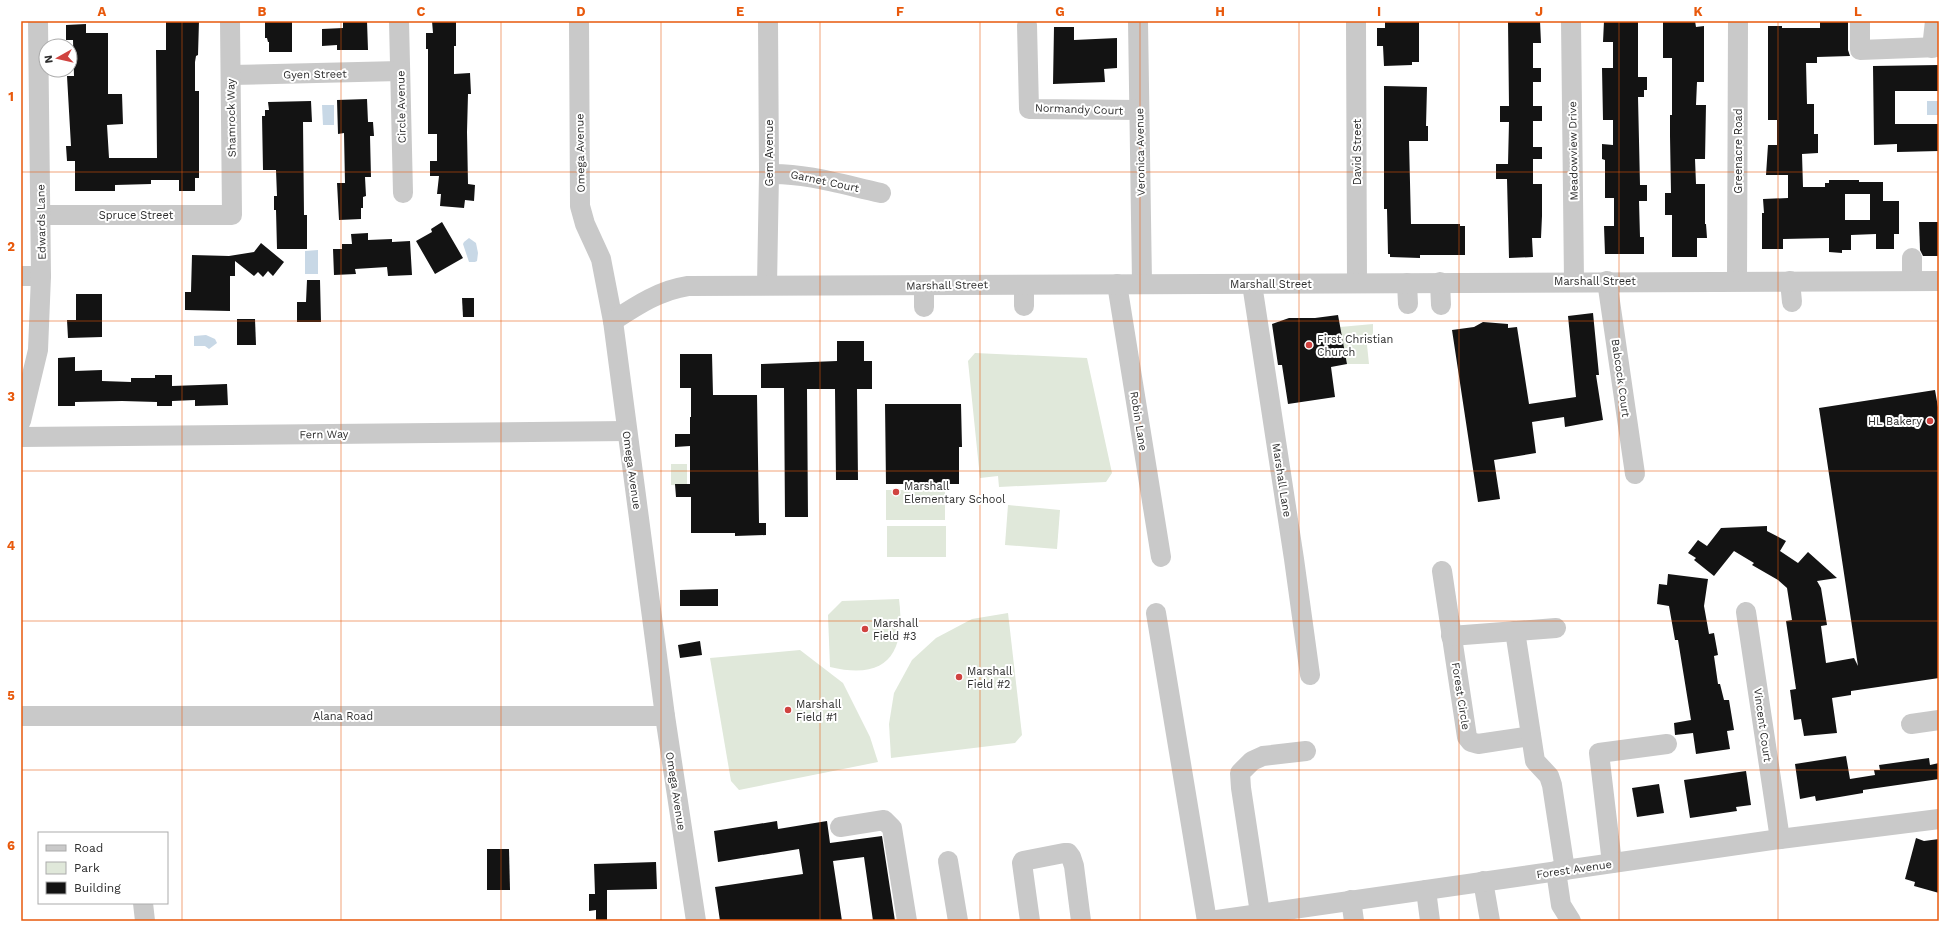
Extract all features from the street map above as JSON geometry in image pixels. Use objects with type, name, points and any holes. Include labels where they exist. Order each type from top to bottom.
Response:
[{"type":"street","name":"Edwards Lane","points":[[21,421],[38,350],[41,276],[41,215],[30,52],[38,21]]},
{"type":"street","name":"Shamrock Way","points":[[230,21],[232,214]]},
{"type":"street","name":"Circle Avenue","points":[[400,21],[403,193]]},
{"type":"street","name":"Omega Avenue","points":[[578,21],[580,206],[601,259],[613,322],[665,716],[696,921]]},
{"type":"street","name":"Gem Avenue","points":[[767,285],[769,174],[768,21]]},
{"type":"street","name":"Veronica Avenue","points":[[1138,21],[1142,284]]},
{"type":"street","name":"David Street","points":[[1356,21],[1358,283]]},
{"type":"street","name":"Meadowview Drive","points":[[1571,21],[1574,281]]},
{"type":"street","name":"Greenacre Road","points":[[1738,21],[1738,281]]},
{"type":"street","points":[[1860,21],[1860,50],[1936,48],[1935,21]]},
{"type":"street","name":"Normandy Court","points":[[1027,25],[1029,109],[1139,110]]},
{"type":"street","name":"Gyen Street","points":[[231,75],[400,71]]},
{"type":"street","name":"Garnet Court","points":[[769,174],[788,173],[809,176],[880,193]]},
{"type":"street","name":"Spruce Street","points":[[41,215],[232,214]]},
{"type":"street","points":[[1912,258],[1912,281]]},
{"type":"street","points":[[21,276],[41,276]]},
{"type":"street","name":"Marshall Street","points":[[613,322],[637,305],[680,287],[767,285],[924,286],[1939,280]]},
{"type":"street","name":"Babcock Court","points":[[1607,281],[1635,474]]},
{"type":"street","points":[[1790,281],[1792,302]]},
{"type":"street","points":[[1407,282],[1408,304]]},
{"type":"street","points":[[1440,282],[1441,305]]},
{"type":"street","name":"Robin Lane","points":[[1117,284],[1161,557]]},
{"type":"street","name":"Marshall Lane","points":[[1252,284],[1310,675]]},
{"type":"street","points":[[1024,285],[1024,306]]},
{"type":"street","points":[[924,286],[924,307]]},
{"type":"street","name":"Fern Way","points":[[21,437],[627,432]]},
{"type":"street","name":"Forest Circle","points":[[1442,571],[1466,733],[1469,740],[1478,744],[1531,736]]},
{"type":"street","name":"Vincent Court","points":[[1746,612],[1780,839]]},
{"type":"street","points":[[1156,613],[1207,921]]},
{"type":"street","points":[[1451,636],[1556,628]]},
{"type":"street","points":[[1515,631],[1535,761],[1549,776],[1552,786],[1561,870],[1561,905],[1571,921]]},
{"type":"street","name":"Alana Road","points":[[21,716],[665,716]]},
{"type":"street","points":[[1911,724],[1939,720]]},
{"type":"street","points":[[1612,864],[1599,753],[1667,744]]},
{"type":"street","points":[[1260,913],[1240,773],[1252,761],[1263,756],[1306,751]]},
{"type":"street","name":"Forest Avenue","points":[[1210,921],[1780,839],[1939,819]]},
{"type":"street","points":[[840,827],[884,820],[892,828],[907,921]]},
{"type":"street","points":[[1030,921],[1022,870],[1023,861],[1068,853],[1074,866],[1081,921]]},
{"type":"street","points":[[948,861],[958,921]]},
{"type":"street","points":[[1484,881],[1490,921]]},
{"type":"street","points":[[1426,890],[1430,921]]},
{"type":"street","points":[[1351,900],[1354,921]]},
{"type":"street","points":[[143,904],[144,921]]},
{"type":"green space","points":[[1373,324],[1373,333],[1367,345],[1369,364],[1347,364],[1340,327]]},
{"type":"green space","points":[[975,353],[1087,358],[1112,473],[1106,482],[999,487],[998,476],[980,478],[968,361]]},
{"type":"green space","points":[[671,464],[687,464],[687,486],[671,485]]},
{"type":"green space","points":[[886,490],[945,490],[945,520],[886,520]]},
{"type":"green space","points":[[1008,505],[1060,510],[1057,549],[1005,545]]},
{"type":"green space","points":[[887,526],[946,526],[946,557],[887,557]]},
{"type":"green space","name":"Marshall Field #3","points":[[899,599],[899,634],[895,648],[888,658],[879,666],[866,670],[850,670],[830,667],[828,615],[842,601]]},
{"type":"green space","name":"Marshall Field #2","points":[[1008,613],[1022,735],[1015,743],[891,758],[889,724],[894,693],[912,660],[936,638],[972,619]]},
{"type":"green space","name":"Marshall Field #1","points":[[800,650],[843,683],[870,737],[878,762],[739,790],[731,781],[710,658]]},
{"type":"water","points":[[1927,101],[1939,101],[1939,115],[1927,115]]},
{"type":"water","points":[[322,105],[334,105],[334,125],[323,125]]},
{"type":"water","points":[[469,238],[476,243],[478,253],[477,261],[475,262],[469,262],[463,244]]},
{"type":"water","points":[[318,250],[318,274],[305,274],[305,251]]},
{"type":"water","points":[[206,335],[215,339],[217,343],[209,349],[205,346],[194,346],[194,336]]},
{"type":"building","points":[[166,21],[199,21],[198,55],[196,56],[195,62],[195,91],[199,91],[199,178],[195,178],[195,191],[179,191],[179,180],[151,180],[151,184],[115,185],[115,191],[75,191],[75,161],[67,161],[66,146],[71,146],[67,78],[78,78],[78,38],[66,38],[66,25],[86,24],[86,33],[108,33],[108,94],[122,94],[123,124],[107,125],[109,158],[157,158],[156,50],[166,50]]},
{"type":"building","points":[[265,21],[292,21],[292,52],[269,52],[269,42],[267,38],[265,38]]},
{"type":"building","points":[[343,21],[367,21],[368,50],[337,50],[337,45],[322,46],[322,29],[343,28]]},
{"type":"building","points":[[432,21],[456,21],[454,74],[470,73],[471,94],[468,94],[467,132],[468,184],[475,185],[474,201],[465,200],[464,208],[440,206],[441,194],[437,194],[439,176],[430,176],[430,161],[437,161],[437,134],[428,134],[428,49],[426,49],[426,33],[433,33]]},
{"type":"building","points":[[1385,21],[1419,21],[1419,62],[1412,62],[1412,65],[1384,66],[1383,46],[1377,46],[1377,28],[1385,28]]},
{"type":"building","points":[[1508,21],[1540,21],[1541,43],[1533,43],[1533,68],[1541,68],[1541,82],[1533,82],[1533,106],[1542,106],[1542,121],[1533,121],[1533,147],[1542,147],[1542,159],[1533,159],[1533,184],[1542,184],[1542,216],[1541,238],[1532,238],[1533,257],[1509,258],[1507,179],[1496,179],[1496,164],[1508,164],[1509,122],[1500,122],[1500,106],[1509,106]]},
{"type":"building","points":[[1604,21],[1638,21],[1638,77],[1647,77],[1647,90],[1644,90],[1644,97],[1638,97],[1640,185],[1647,185],[1647,201],[1639,201],[1640,237],[1644,237],[1644,254],[1605,254],[1604,226],[1614,226],[1614,198],[1605,198],[1605,160],[1602,159],[1602,144],[1613,145],[1613,120],[1603,120],[1602,68],[1613,68],[1613,42],[1603,42]]},
{"type":"building","points":[[1663,21],[1695,21],[1696,27],[1704,26],[1704,82],[1697,82],[1696,105],[1706,105],[1705,159],[1695,159],[1696,184],[1705,184],[1705,224],[1707,238],[1697,238],[1697,257],[1672,257],[1672,215],[1665,215],[1665,193],[1671,193],[1670,115],[1672,115],[1672,58],[1663,58]]},
{"type":"building","points":[[1820,21],[1848,21],[1848,50],[1850,56],[1817,57],[1817,63],[1806,63],[1807,104],[1814,104],[1814,134],[1818,134],[1818,153],[1802,154],[1803,187],[1825,187],[1825,183],[1829,183],[1829,180],[1883,182],[1883,201],[1899,201],[1899,234],[1894,234],[1894,249],[1876,249],[1876,234],[1851,235],[1851,250],[1842,250],[1842,253],[1829,252],[1829,238],[1783,239],[1783,249],[1762,249],[1762,213],[1764,213],[1763,199],[1788,198],[1788,175],[1766,175],[1768,145],[1777,145],[1777,120],[1768,120],[1768,26],[1782,26],[1782,28],[1820,28]],"holes":[[[1845,194],[1870,194],[1870,220],[1845,220]]]},
{"type":"building","points":[[1054,27],[1074,27],[1074,40],[1117,38],[1117,68],[1104,69],[1105,82],[1053,84]]},
{"type":"building","points":[[1939,65],[1939,91],[1895,91],[1895,124],[1939,124],[1939,151],[1897,152],[1897,144],[1874,145],[1873,66]]},
{"type":"building","points":[[1384,86],[1427,87],[1426,126],[1428,126],[1428,141],[1409,141],[1411,224],[1460,224],[1460,226],[1465,226],[1465,255],[1420,255],[1420,258],[1390,257],[1390,254],[1388,254],[1387,209],[1384,209]]},
{"type":"building","points":[[367,99],[368,122],[373,122],[374,136],[370,136],[371,177],[365,177],[366,196],[363,197],[361,219],[339,220],[337,183],[345,183],[344,133],[338,134],[337,100]]},
{"type":"building","points":[[311,101],[312,122],[303,122],[304,215],[307,215],[307,249],[277,249],[276,210],[274,210],[274,196],[277,196],[276,170],[263,170],[262,116],[265,116],[265,110],[269,110],[268,102]]},
{"type":"building","points":[[442,222],[463,258],[435,274],[416,241],[432,232],[431,229]]},
{"type":"building","points":[[1919,222],[1939,222],[1939,256],[1923,256],[1920,250]]},
{"type":"building","points":[[368,233],[368,240],[392,239],[392,242],[410,241],[412,275],[388,276],[387,267],[355,269],[356,274],[334,275],[333,249],[342,249],[342,244],[352,244],[351,234]]},
{"type":"building","points":[[261,243],[284,262],[273,276],[268,271],[263,277],[258,272],[254,276],[235,261],[235,276],[230,276],[230,311],[185,310],[185,292],[191,292],[192,255],[229,256],[254,252]]},
{"type":"building","points":[[307,280],[320,280],[321,322],[297,322],[297,302],[306,302]]},
{"type":"building","points":[[76,294],[102,294],[102,337],[68,338],[67,320],[76,320]]},
{"type":"building","points":[[462,298],[474,298],[474,317],[463,317]]},
{"type":"building","points":[[1593,313],[1599,375],[1596,375],[1603,420],[1565,427],[1564,417],[1532,422],[1536,453],[1494,460],[1500,499],[1478,502],[1452,330],[1474,327],[1483,322],[1508,324],[1508,328],[1517,327],[1529,404],[1576,397],[1568,316]]},
{"type":"building","name":"First Christian Church","points":[[1338,315],[1347,364],[1331,367],[1335,397],[1288,404],[1282,365],[1278,365],[1272,324],[1289,318],[1315,318]]},
{"type":"building","points":[[237,319],[255,319],[256,345],[237,345]]},
{"type":"building","points":[[837,341],[864,341],[864,361],[872,361],[872,389],[857,389],[858,480],[836,480],[835,389],[807,389],[808,517],[785,517],[784,388],[761,388],[761,364],[837,361]]},
{"type":"building","points":[[680,354],[712,354],[713,395],[757,395],[759,523],[766,523],[766,535],[735,536],[735,533],[691,533],[691,497],[676,497],[675,484],[690,484],[690,446],[675,447],[675,434],[690,434],[691,417],[691,388],[680,388]]},
{"type":"building","points":[[75,357],[75,371],[102,370],[102,381],[131,382],[131,378],[155,378],[155,375],[172,375],[172,386],[227,384],[228,405],[195,406],[195,400],[172,401],[172,406],[157,406],[157,402],[122,401],[75,402],[75,406],[58,406],[58,358]]},
{"type":"building","points":[[1935,390],[1939,413],[1939,678],[1851,691],[1851,695],[1832,698],[1837,733],[1804,736],[1801,719],[1794,720],[1790,690],[1796,689],[1786,621],[1792,620],[1787,588],[1778,580],[1752,565],[1754,563],[1734,551],[1714,576],[1694,560],[1696,558],[1688,553],[1698,540],[1707,546],[1721,528],[1767,526],[1767,531],[1786,541],[1780,551],[1798,563],[1808,552],[1837,578],[1817,581],[1821,588],[1827,625],[1821,626],[1826,663],[1854,658],[1858,666],[1819,408]]},
{"type":"building","points":[[885,404],[961,404],[962,447],[959,447],[959,484],[886,484]]},
{"type":"building","points":[[1668,574],[1708,579],[1704,606],[1709,634],[1714,633],[1718,655],[1714,656],[1718,684],[1720,684],[1724,700],[1729,700],[1734,730],[1727,731],[1730,749],[1696,754],[1693,733],[1675,735],[1674,723],[1691,720],[1678,640],[1675,640],[1669,606],[1657,604],[1659,584],[1667,585]]},
{"type":"building","points":[[718,589],[718,606],[680,606],[680,590]]},
{"type":"building","points":[[700,641],[702,655],[680,658],[678,645]]},
{"type":"building","points":[[1846,756],[1850,779],[1875,775],[1874,770],[1880,770],[1879,765],[1929,758],[1930,765],[1939,763],[1939,779],[1863,790],[1863,793],[1816,801],[1815,796],[1800,799],[1795,764]]},
{"type":"building","points":[[1746,771],[1751,805],[1736,807],[1737,811],[1690,818],[1684,780]]},
{"type":"building","points":[[1659,784],[1664,813],[1637,817],[1632,788]]},
{"type":"building","points":[[777,821],[778,829],[827,821],[830,843],[882,836],[895,921],[873,921],[864,857],[833,861],[842,921],[720,921],[715,887],[803,874],[799,849],[718,862],[714,831]]},
{"type":"building","points":[[1916,838],[1924,841],[1939,839],[1939,893],[1914,886],[1915,882],[1905,879]]},
{"type":"building","points":[[487,849],[509,849],[510,890],[487,890]]},
{"type":"building","points":[[656,862],[657,889],[607,890],[607,920],[596,920],[596,910],[589,911],[589,894],[595,894],[594,864]]},
{"type":"place","name":"First Christian Church","points":[[1309,345]]},
{"type":"place","name":"HL Bakery","points":[[1930,421]]},
{"type":"place","name":"Marshall Elementary School","points":[[896,492]]},
{"type":"place","name":"Marshall Field #3","points":[[865,629]]},
{"type":"place","name":"Marshall Field #2","points":[[959,677]]},
{"type":"place","name":"Marshall Field #1","points":[[788,710]]}]
